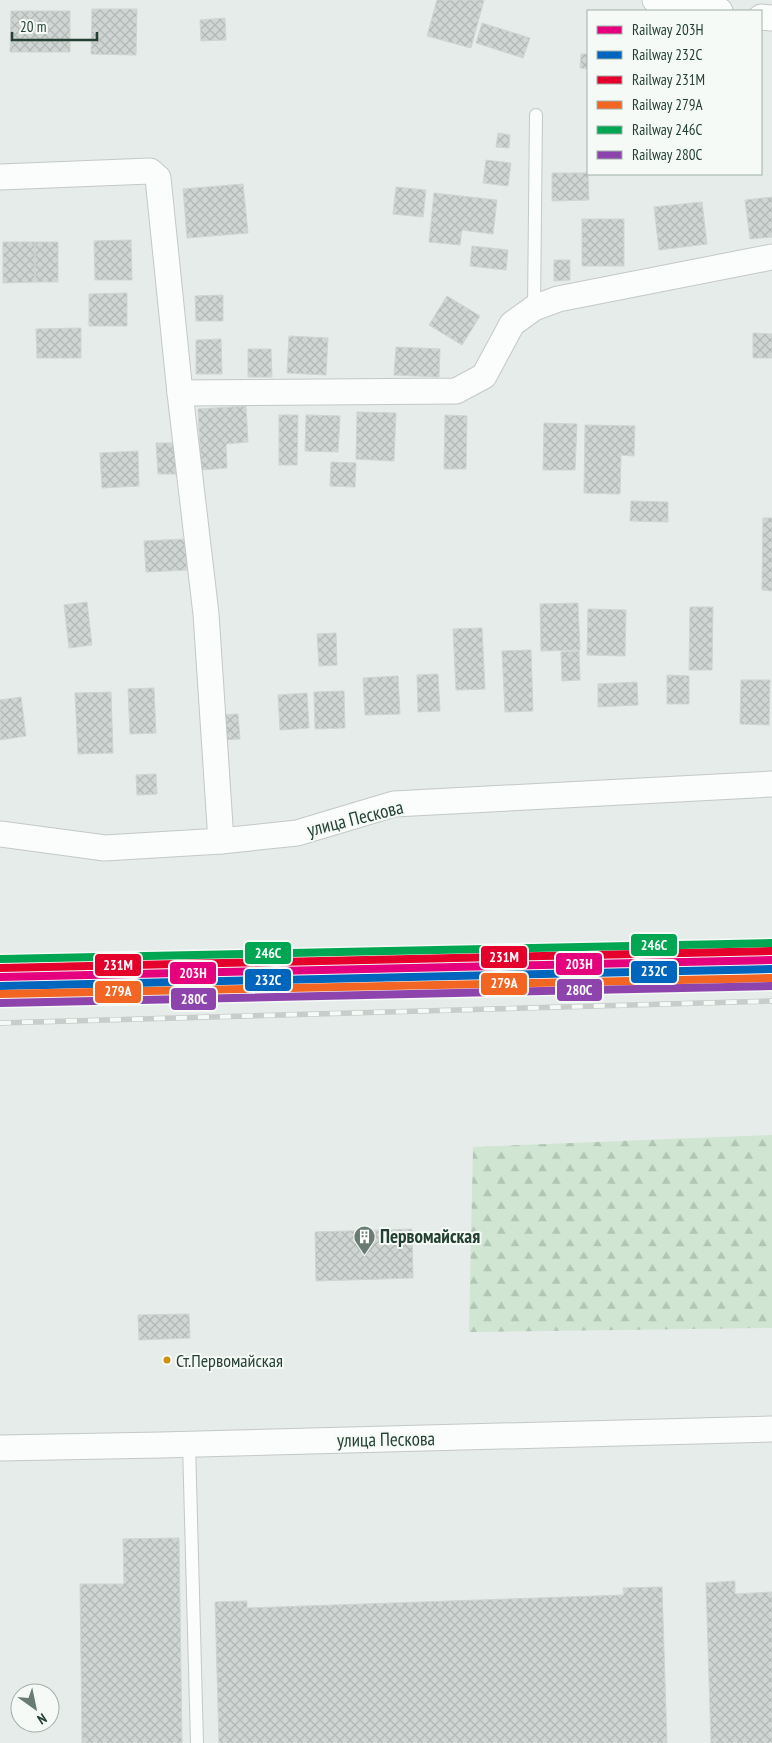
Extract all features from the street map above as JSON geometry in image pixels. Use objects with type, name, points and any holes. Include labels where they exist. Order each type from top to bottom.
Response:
[{"type":"street","points":[[655,0],[714,10]]},
{"type":"street","points":[[0,177],[150,171],[158,178],[180,394],[206,614],[221,841]]},
{"type":"street","points":[[180,394],[456,391],[484,376],[512,324],[534,308],[558,299],[772,257]]},
{"type":"street","name":"улица Пескова","points":[[0,834],[105,848],[221,841],[297,833],[394,804],[772,784]]},
{"type":"street","name":"улица Пескова","points":[[0,1448],[772,1429]]},
{"type":"lane","points":[[534,308],[536,115]]},
{"type":"lane","points":[[189,1444],[197,1743]]},
{"type":"green space","points":[[772,1135],[772,1328],[469,1332],[473,1147]]},
{"type":"building","points":[[437,0],[484,0],[471,48],[427,36]]},
{"type":"building","points":[[92,9],[137,9],[136,55],[91,54]]},
{"type":"building","points":[[11,11],[70,11],[70,52],[10,52]]},
{"type":"building","points":[[225,18],[226,40],[201,41],[200,20]]},
{"type":"building","points":[[482,23],[530,38],[523,58],[476,43]]},
{"type":"building","points":[[581,54],[587,54],[587,69],[580,68]]},
{"type":"building","points":[[498,133],[510,135],[509,148],[496,147]]},
{"type":"building","points":[[486,160],[511,163],[508,186],[483,183]]},
{"type":"building","points":[[552,173],[587,173],[589,200],[552,201]]},
{"type":"building","points":[[243,184],[248,233],[187,238],[183,189]]},
{"type":"building","points":[[396,187],[426,190],[423,217],[393,214]]},
{"type":"building","points":[[434,193],[497,200],[493,234],[462,230],[460,245],[429,242]]},
{"type":"building","points":[[772,197],[772,237],[750,239],[745,200]]},
{"type":"building","points":[[702,202],[707,244],[659,250],[654,207]]},
{"type":"building","points":[[582,219],[624,219],[624,266],[582,266]]},
{"type":"building","points":[[131,240],[132,280],[95,280],[94,241]]},
{"type":"building","points":[[3,242],[35,242],[35,282],[3,283]]},
{"type":"building","points":[[35,242],[58,242],[58,282],[35,282]]},
{"type":"building","points":[[472,246],[508,250],[506,270],[470,266]]},
{"type":"building","points":[[554,260],[570,260],[570,280],[554,281]]},
{"type":"building","points":[[127,293],[127,326],[89,326],[89,294]]},
{"type":"building","points":[[223,295],[223,321],[196,321],[195,296]]},
{"type":"building","points":[[447,296],[480,316],[462,345],[429,325]]},
{"type":"building","points":[[81,328],[81,358],[37,358],[36,329]]},
{"type":"building","points":[[753,333],[772,334],[772,358],[753,358]]},
{"type":"building","points":[[289,336],[328,338],[326,375],[287,373]]},
{"type":"building","points":[[221,339],[222,374],[196,374],[196,340]]},
{"type":"building","points":[[396,347],[440,349],[439,377],[394,375]]},
{"type":"building","points":[[248,349],[271,349],[272,377],[248,377]]},
{"type":"building","points":[[246,406],[248,442],[226,444],[227,468],[201,470],[198,409]]},
{"type":"building","points":[[357,412],[396,413],[394,461],[356,459]]},
{"type":"building","points":[[279,415],[298,415],[297,465],[279,465]]},
{"type":"building","points":[[306,415],[340,416],[338,452],[305,451]]},
{"type":"building","points":[[445,415],[467,416],[466,469],[444,469]]},
{"type":"building","points":[[544,423],[577,424],[575,470],[543,470]]},
{"type":"building","points":[[585,425],[635,426],[634,456],[621,455],[620,494],[584,493]]},
{"type":"building","points":[[156,443],[176,443],[178,474],[158,474]]},
{"type":"building","points":[[138,451],[139,486],[102,488],[100,453]]},
{"type":"building","points":[[331,462],[356,463],[355,487],[330,486]]},
{"type":"building","points":[[631,501],[668,502],[668,522],[630,521]]},
{"type":"building","points":[[763,518],[772,518],[772,591],[762,590]]},
{"type":"building","points":[[185,539],[187,570],[146,572],[144,541]]},
{"type":"building","points":[[87,602],[92,645],[69,648],[64,605]]},
{"type":"building","points":[[578,603],[580,650],[541,651],[540,604]]},
{"type":"building","points":[[690,607],[713,607],[712,670],[689,670]]},
{"type":"building","points":[[588,609],[626,610],[625,656],[587,655]]},
{"type":"building","points":[[482,628],[485,689],[456,690],[453,629]]},
{"type":"building","points":[[336,633],[337,665],[319,666],[317,634]]},
{"type":"building","points":[[531,650],[533,711],[505,712],[502,651]]},
{"type":"building","points":[[579,651],[580,680],[562,681],[561,652]]},
{"type":"building","points":[[438,674],[440,711],[418,712],[417,675]]},
{"type":"building","points":[[667,675],[689,676],[689,704],[667,704]]},
{"type":"building","points":[[398,676],[400,714],[365,715],[363,678]]},
{"type":"building","points":[[741,680],[770,680],[769,725],[740,724]]},
{"type":"building","points":[[637,682],[638,705],[598,707],[598,684]]},
{"type":"building","points":[[154,688],[156,733],[130,734],[128,689]]},
{"type":"building","points":[[344,691],[345,728],[315,729],[314,692]]},
{"type":"building","points":[[111,692],[113,753],[78,754],[75,693]]},
{"type":"building","points":[[307,693],[309,728],[280,730],[278,695]]},
{"type":"building","points":[[21,697],[26,736],[0,740],[0,700]]},
{"type":"building","points":[[238,714],[240,739],[222,740],[221,715]]},
{"type":"building","points":[[156,774],[157,794],[137,795],[136,775]]},
{"type":"building","name":"Первомайская","points":[[412,1229],[413,1278],[316,1281],[315,1232]]},
{"type":"building","points":[[189,1314],[190,1338],[139,1340],[138,1315]]},
{"type":"building","points":[[179,1538],[182,1743],[82,1743],[80,1584],[124,1584],[123,1539]]},
{"type":"building","points":[[735,1581],[735,1594],[772,1592],[772,1743],[711,1743],[706,1583]]},
{"type":"building","points":[[662,1587],[667,1743],[219,1743],[215,1602],[247,1601],[247,1608],[624,1595],[623,1588]]},
{"type":"railway","points":[[0,1023],[772,1001]]},
{"type":"rail line","name":"246С","points":[[0,959],[772,943]]},
{"type":"rail line","name":"231М","points":[[0,968],[772,951]]},
{"type":"rail line","name":"203Н","points":[[0,977],[772,960]]},
{"type":"rail line","name":"232C","points":[[0,986],[772,969]]},
{"type":"rail line","name":"279А","points":[[0,994],[772,978]]},
{"type":"rail line","name":"280С","points":[[1,1003],[772,986]]},
{"type":"place","name":"Первомайская","points":[[364,1255]]},
{"type":"place","name":"Ст.Первомайская","points":[[167,1360]]}]
